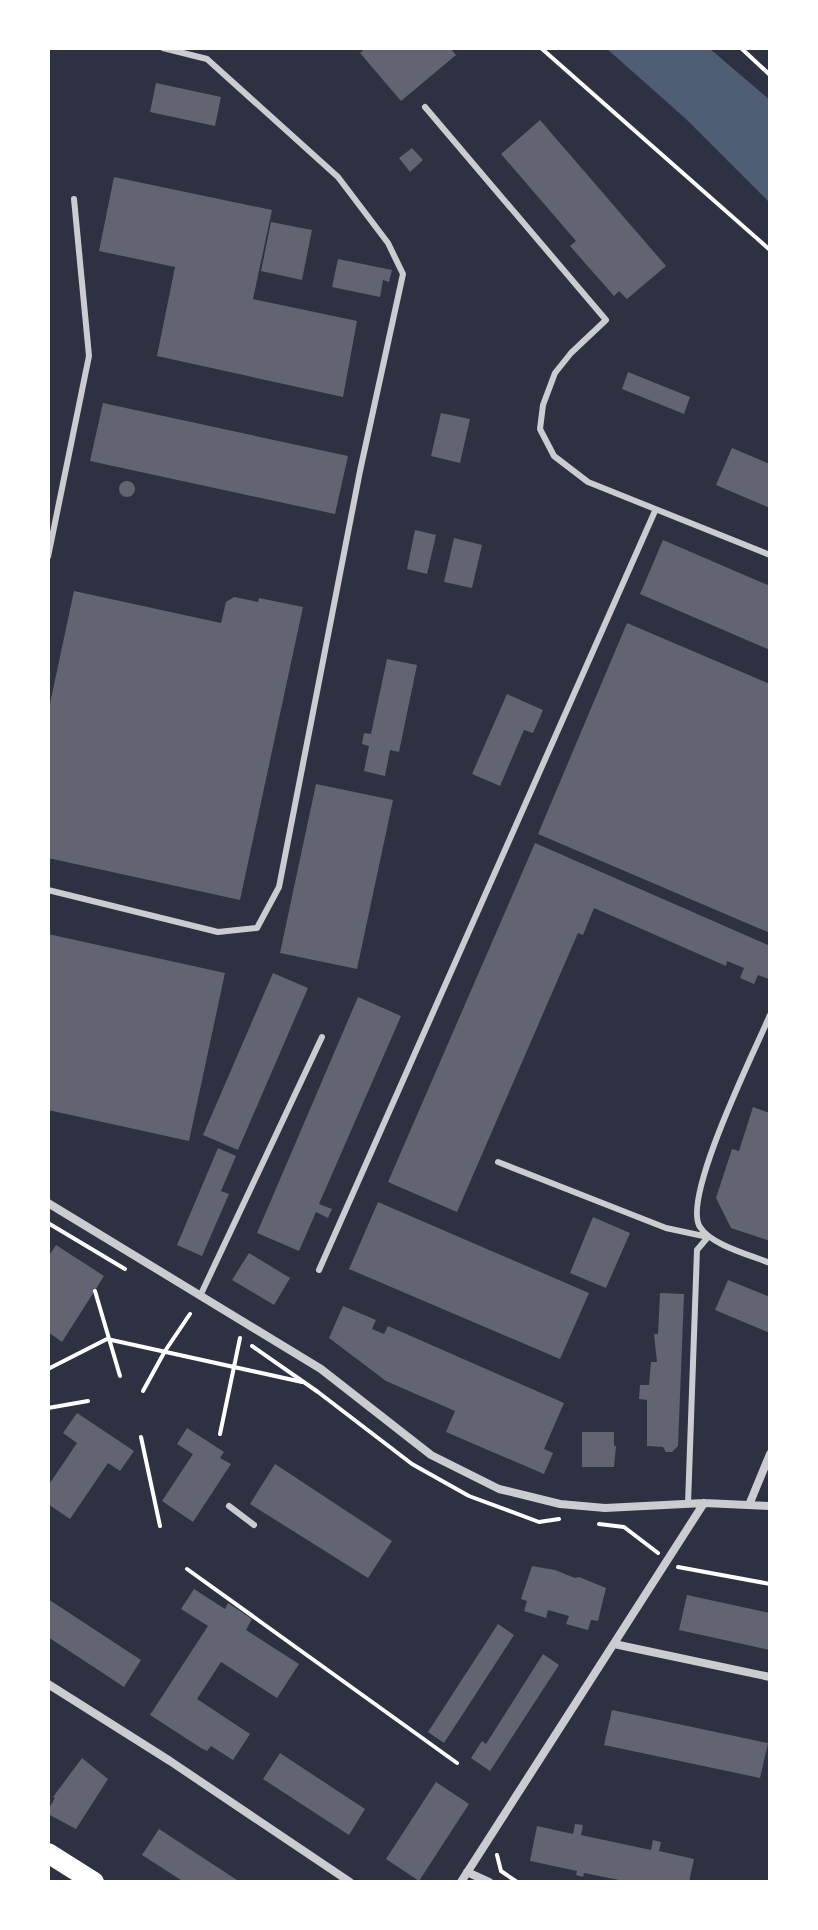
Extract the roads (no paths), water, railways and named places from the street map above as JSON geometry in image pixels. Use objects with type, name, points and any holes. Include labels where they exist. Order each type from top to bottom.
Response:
[{"type":"main road","points":[[48,1853],[94,1882]]},
{"type":"street","points":[[48,1203],[321,1369],[431,1455],[499,1489],[560,1504],[605,1508],[704,1503],[770,1506]]},
{"type":"street","points":[[749,1505],[770,1454]]},
{"type":"street","points":[[461,1882],[704,1503]]},
{"type":"street","points":[[614,1644],[770,1677]]},
{"type":"street","points":[[48,1684],[170,1761],[350,1882]]},
{"type":"street","points":[[467,1872],[489,1882]]},
{"type":"lane","points":[[48,890],[218,932],[257,928],[279,887],[360,471],[403,274],[388,243],[338,177],[207,59],[163,48]]},
{"type":"lane","points":[[425,107],[606,320],[555,373],[543,405],[540,429],[554,456],[588,482],[770,555]]},
{"type":"lane","points":[[48,557],[89,356],[74,199]]},
{"type":"lane","points":[[319,1270],[655,511]]},
{"type":"lane","points":[[708,1237],[697,1224],[696,1207],[703,1171],[770,1015]]},
{"type":"lane","points":[[201,1294],[322,1037]]},
{"type":"lane","points":[[498,1162],[666,1228],[708,1237],[770,1263]]},
{"type":"lane","points":[[688,1504],[697,1250],[708,1237]]},
{"type":"lane","points":[[229,1506],[254,1525]]},
{"type":"water","points":[[606,48],[709,48],[770,100],[770,203],[686,119]]}]
